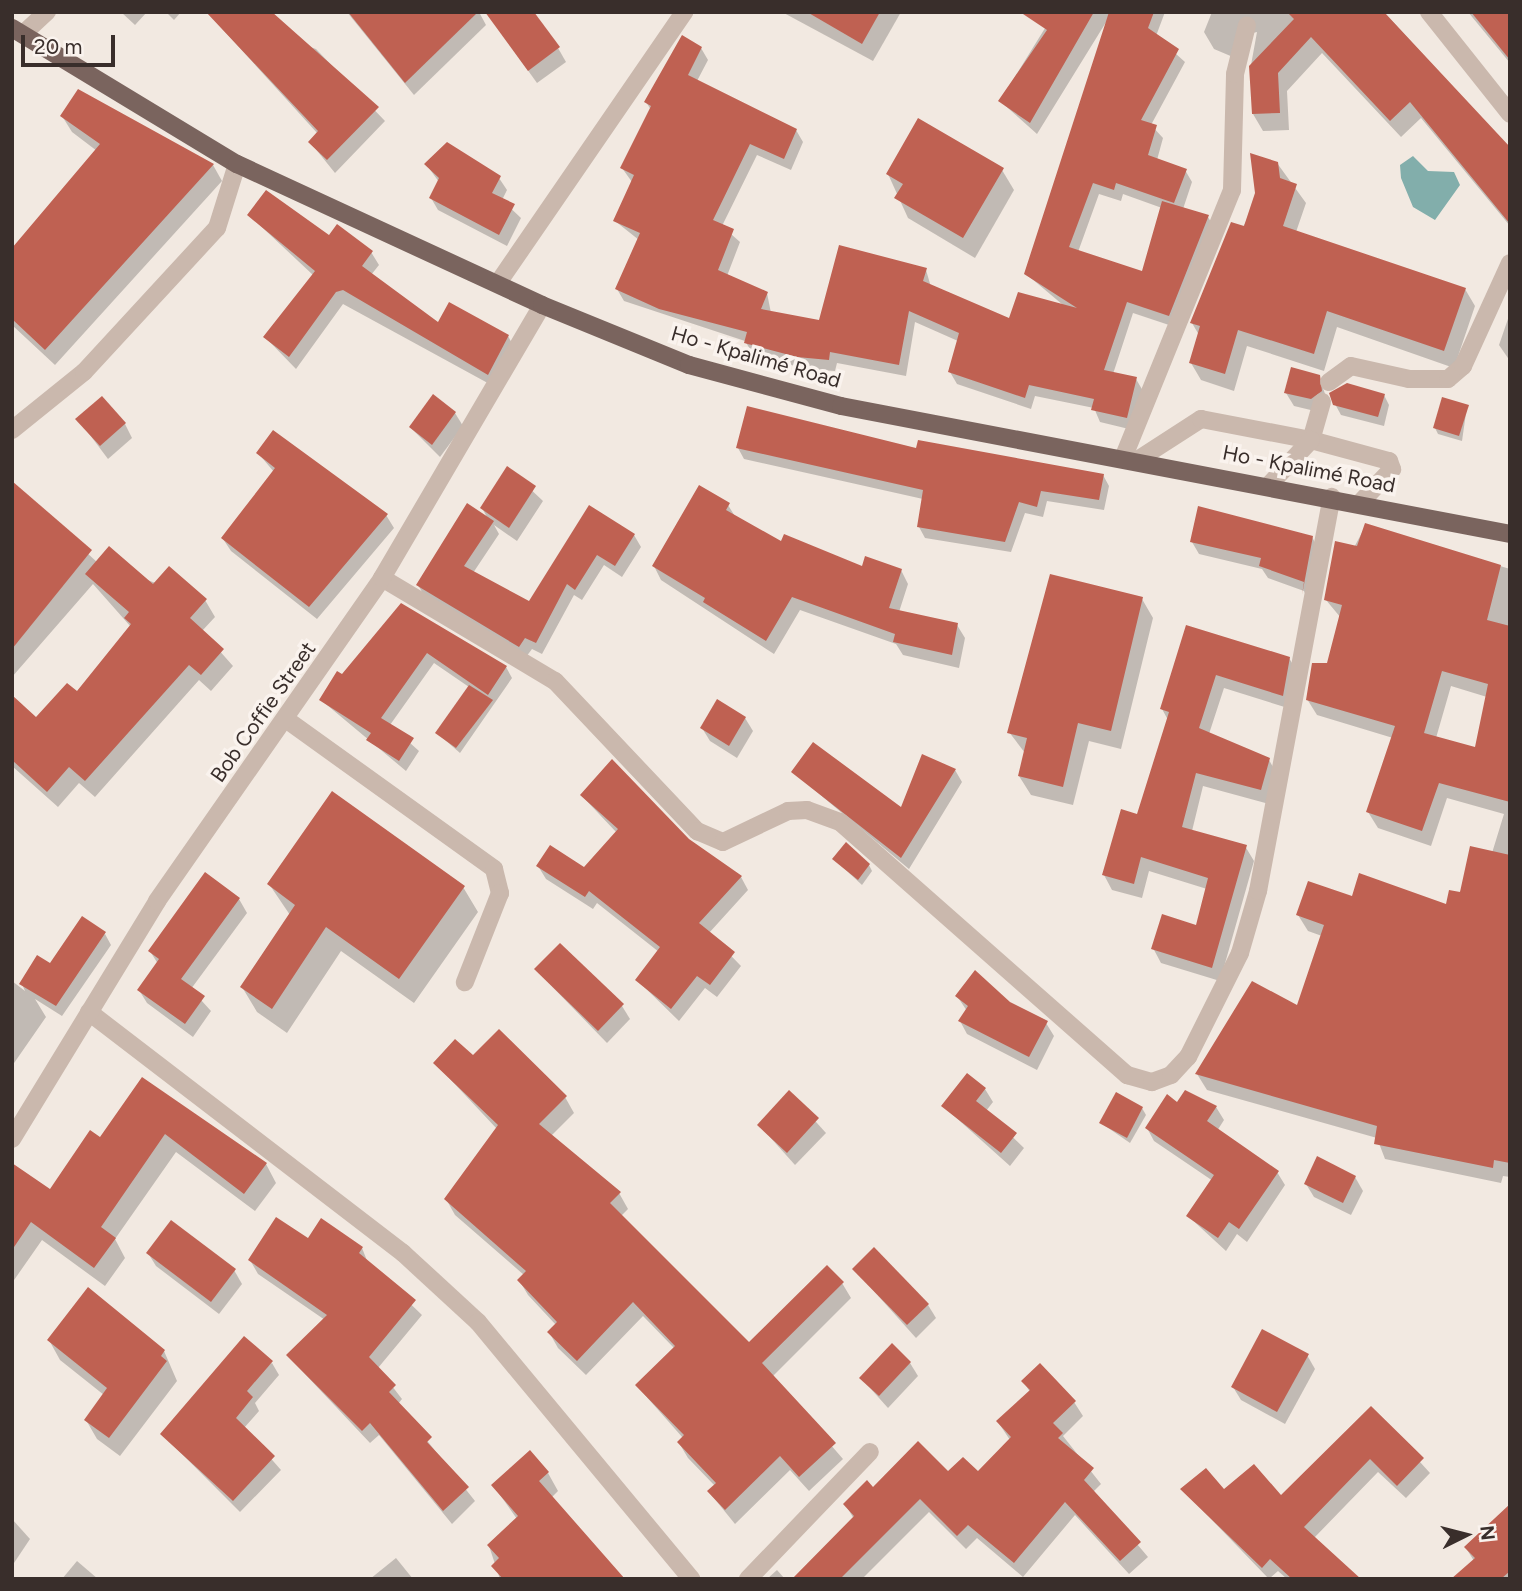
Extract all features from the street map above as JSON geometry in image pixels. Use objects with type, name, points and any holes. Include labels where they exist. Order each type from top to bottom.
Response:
[{"type":"main road","name":"Ho - Kpalimé Road","points":[[18,31],[237,164],[542,305],[689,365],[841,406],[1270,484],[1510,534]]},
{"type":"street","points":[[18,31],[47,12]]},
{"type":"street","points":[[498,283],[684,12]]},
{"type":"street","points":[[1429,12],[1510,114]]},
{"type":"street","points":[[1131,458],[1232,190],[1235,74],[1247,25]]},
{"type":"street","points":[[12,430],[84,372],[217,228],[237,164]]},
{"type":"street","points":[[1329,382],[1351,366],[1409,379],[1448,379],[1463,366],[1510,263]]},
{"type":"street","name":"Bob Coffie Street","points":[[12,1139],[157,901],[287,720],[382,578],[542,305]]},
{"type":"street","points":[[1270,484],[1311,440],[1322,402]]},
{"type":"street","points":[[1131,458],[1201,419],[1311,440],[1389,461],[1392,469],[1360,503]]},
{"type":"street","points":[[382,578],[555,681],[698,831],[723,842],[788,811],[807,810],[841,822],[1127,1075],[1152,1082],[1171,1076],[1188,1057],[1240,953],[1258,891],[1332,497]]},
{"type":"street","points":[[287,720],[494,869],[500,893],[465,982]]},
{"type":"street","points":[[89,1012],[403,1252],[478,1322],[691,1579]]},
{"type":"street","points":[[748,1579],[870,1451]]},
{"type":"water","points":[[1413,156],[1428,171],[1454,172],[1460,185],[1435,220],[1413,207],[1401,178],[1400,165]]},
{"type":"building","points":[[206,12],[272,12],[379,107],[327,160],[308,142],[318,131]]},
{"type":"building","points":[[348,12],[478,12],[405,83]]},
{"type":"building","points":[[485,12],[534,12],[560,47],[528,71]]},
{"type":"building","points":[[807,12],[880,12],[862,44]]},
{"type":"building","points":[[1020,12],[1094,12],[1030,123],[998,101],[1047,30]]},
{"type":"building","points":[[1109,12],[1154,12],[1148,28],[1179,49],[1141,120],[1157,125],[1148,155],[1187,169],[1174,203],[1116,183],[1114,190],[1093,183],[1069,247],[1142,271],[1162,201],[1209,215],[1169,316],[1127,302],[1104,370],[1137,377],[1127,418],[1091,410],[1094,399],[1029,385],[1025,398],[948,372],[959,333],[909,311],[899,365],[830,352],[829,360],[797,357],[744,343],[747,332],[659,309],[615,289],[640,233],[613,221],[634,175],[620,168],[651,106],[644,102],[682,35],[702,47],[688,75],[797,129],[784,159],[750,144],[713,220],[734,229],[718,270],[768,292],[761,309],[819,320],[839,245],[927,268],[923,281],[1009,318],[1018,292],[1077,308],[1024,274]]},
{"type":"building","points":[[1287,12],[1384,12],[1510,147],[1510,224],[1410,102],[1390,121],[1311,37],[1278,73],[1280,113],[1252,114],[1249,66],[1294,19]]},
{"type":"building","points":[[1471,12],[1510,12],[1510,60]]},
{"type":"building","points":[[78,89],[214,164],[45,350],[12,319],[12,248],[100,144],[60,116]]},
{"type":"building","points":[[918,118],[1004,168],[963,238],[894,198],[903,184],[886,174]]},
{"type":"building","points":[[447,142],[501,176],[492,193],[515,204],[499,235],[429,198],[439,178],[424,164]]},
{"type":"building","points":[[1250,153],[1278,162],[1280,178],[1297,184],[1283,226],[1466,288],[1444,351],[1327,311],[1314,354],[1238,330],[1225,374],[1189,363],[1200,326],[1190,323],[1231,222],[1244,226],[1255,193]]},
{"type":"building","points":[[266,190],[329,235],[337,224],[373,251],[362,266],[438,322],[449,302],[509,335],[488,375],[343,290],[336,292],[289,357],[263,337],[315,271],[247,215]]},
{"type":"building","points":[[1291,367],[1320,375],[1322,391],[1311,399],[1284,393]]},
{"type":"building","points":[[1347,383],[1385,394],[1378,417],[1333,405],[1329,393]]},
{"type":"building","points":[[433,394],[456,412],[432,445],[409,427]]},
{"type":"building","points":[[102,396],[126,423],[100,446],[75,419]]},
{"type":"building","points":[[1442,397],[1469,405],[1459,436],[1433,428]]},
{"type":"building","points":[[747,406],[916,448],[918,440],[1104,474],[1099,500],[1041,491],[1037,507],[1019,502],[1005,542],[917,527],[923,490],[736,448]]},
{"type":"building","points":[[273,430],[388,514],[309,607],[221,538],[275,468],[256,453]]},
{"type":"building","points":[[507,466],[536,486],[509,528],[480,508]]},
{"type":"building","points":[[12,481],[92,550],[12,649]]},
{"type":"building","points":[[699,485],[730,503],[726,510],[781,541],[784,534],[862,566],[865,556],[902,569],[889,608],[958,623],[952,655],[893,642],[895,634],[792,597],[766,641],[703,602],[705,598],[652,566]]},
{"type":"building","points":[[467,503],[494,521],[464,566],[529,601],[589,505],[635,534],[615,566],[597,555],[575,590],[567,584],[536,643],[525,638],[519,647],[416,585]]},
{"type":"building","points":[[1198,506],[1313,536],[1302,595],[1304,582],[1259,566],[1261,558],[1190,542]]},
{"type":"building","points":[[1365,523],[1501,565],[1487,620],[1510,626],[1510,802],[1439,783],[1422,831],[1366,812],[1395,726],[1306,700],[1312,663],[1327,663],[1342,605],[1324,600],[1335,541],[1357,546]],"holes":[[[1442,671],[1488,684],[1475,747],[1424,733]]]},
{"type":"building","points":[[109,546],[153,584],[169,566],[207,599],[190,618],[224,649],[201,675],[189,665],[85,781],[69,767],[47,792],[12,760],[12,695],[36,717],[67,683],[77,691],[131,624],[124,618],[129,612],[85,574]]},
{"type":"building","points":[[1050,574],[1143,597],[1111,731],[1078,723],[1063,787],[1018,776],[1027,738],[1007,733]]},
{"type":"building","points":[[401,603],[507,666],[488,695],[427,653],[381,718],[414,738],[399,761],[366,740],[371,733],[319,700],[337,671],[342,674]]},
{"type":"building","points":[[1186,625],[1290,657],[1283,696],[1216,675],[1199,728],[1270,758],[1261,790],[1196,773],[1182,827],[1247,845],[1212,968],[1151,949],[1162,914],[1196,925],[1208,878],[1141,857],[1134,884],[1102,875],[1121,809],[1137,814],[1169,712],[1160,709]]},
{"type":"building","points":[[469,685],[493,700],[456,748],[435,733]]},
{"type":"building","points":[[717,699],[746,717],[729,746],[700,728]]},
{"type":"building","points":[[813,742],[901,807],[922,754],[956,769],[901,858],[791,772]]},
{"type":"building","points":[[612,759],[689,839],[742,876],[699,923],[735,952],[710,985],[697,976],[671,1009],[635,980],[660,947],[589,891],[585,897],[536,866],[550,845],[584,867],[618,829],[580,795]]},
{"type":"building","points":[[332,791],[465,886],[399,979],[326,927],[272,1009],[240,987],[295,905],[267,884]]},
{"type":"building","points":[[846,842],[870,864],[858,880],[832,859]]},
{"type":"building","points":[[1470,846],[1510,855],[1510,1163],[1494,1160],[1493,1168],[1374,1144],[1377,1126],[1195,1074],[1252,981],[1297,1005],[1324,925],[1296,915],[1308,881],[1352,896],[1359,873],[1446,904],[1449,890],[1460,892]]},
{"type":"building","points":[[205,872],[240,898],[181,979],[205,996],[185,1024],[137,990],[159,959],[148,951]]},
{"type":"building","points":[[82,916],[106,932],[56,1006],[19,984],[37,955],[50,963]]},
{"type":"building","points":[[560,943],[624,1004],[598,1031],[534,969]]},
{"type":"building","points":[[975,970],[1010,1002],[1048,1021],[1029,1057],[958,1021],[968,1006],[955,996]]},
{"type":"building","points":[[499,1029],[567,1096],[539,1124],[621,1192],[610,1203],[749,1342],[827,1265],[844,1282],[762,1363],[836,1443],[799,1477],[780,1456],[725,1510],[707,1491],[716,1483],[677,1442],[684,1435],[635,1385],[675,1346],[633,1302],[577,1361],[547,1332],[557,1322],[517,1280],[526,1271],[444,1199],[498,1125],[433,1063],[455,1039],[473,1055]]},
{"type":"building","points":[[967,1073],[986,1088],[976,1101],[1017,1133],[1001,1153],[941,1106]]},
{"type":"building","points":[[142,1077],[267,1163],[244,1194],[165,1134],[101,1227],[116,1238],[94,1268],[31,1222],[12,1250],[12,1163],[50,1189],[90,1130],[100,1137]]},
{"type":"building","points":[[789,1090],[819,1118],[787,1153],[757,1125]]},
{"type":"building","points":[[1185,1090],[1217,1106],[1207,1121],[1279,1171],[1239,1229],[1229,1222],[1218,1238],[1186,1216],[1214,1175],[1145,1128],[1167,1094],[1177,1102]]},
{"type":"building","points":[[1116,1092],[1143,1107],[1127,1138],[1099,1123]]},
{"type":"building","points":[[1317,1156],[1356,1176],[1343,1203],[1304,1184]]},
{"type":"building","points":[[276,1217],[308,1238],[321,1218],[363,1247],[359,1253],[416,1300],[369,1357],[396,1385],[389,1392],[432,1437],[427,1442],[469,1487],[443,1511],[370,1423],[362,1431],[286,1355],[327,1315],[248,1260]]},
{"type":"building","points":[[171,1220],[236,1269],[211,1302],[146,1253]]},
{"type":"building","points":[[874,1247],[929,1304],[907,1325],[852,1269]]},
{"type":"building","points":[[88,1287],[165,1350],[161,1356],[167,1361],[109,1438],[84,1420],[107,1388],[47,1340]]},
{"type":"building","points":[[1262,1329],[1309,1354],[1277,1412],[1231,1387]]},
{"type":"building","points":[[244,1336],[273,1361],[247,1391],[253,1397],[236,1418],[275,1456],[233,1501],[160,1434]]},
{"type":"building","points":[[892,1343],[911,1362],[879,1396],[859,1378]]},
{"type":"building","points":[[1040,1363],[1076,1401],[1053,1423],[1063,1433],[1058,1438],[1094,1468],[1084,1480],[1141,1542],[1120,1561],[1065,1502],[1014,1563],[968,1525],[957,1536],[920,1499],[840,1579],[792,1579],[854,1516],[843,1504],[867,1480],[873,1487],[918,1441],[948,1471],[963,1457],[978,1471],[1011,1437],[996,1421],[1030,1390],[1021,1381]]},
{"type":"building","points":[[1371,1406],[1424,1458],[1397,1486],[1370,1459],[1304,1527],[1361,1579],[1292,1579],[1270,1559],[1262,1568],[1180,1489],[1206,1468],[1224,1489],[1254,1464],[1281,1495]]},
{"type":"building","points":[[530,1450],[549,1472],[539,1481],[625,1579],[503,1579],[491,1566],[499,1558],[487,1545],[518,1516],[491,1485]]},
{"type":"building","points":[[1510,1504],[1510,1571],[1501,1579],[1451,1579],[1475,1558],[1464,1547]]}]
